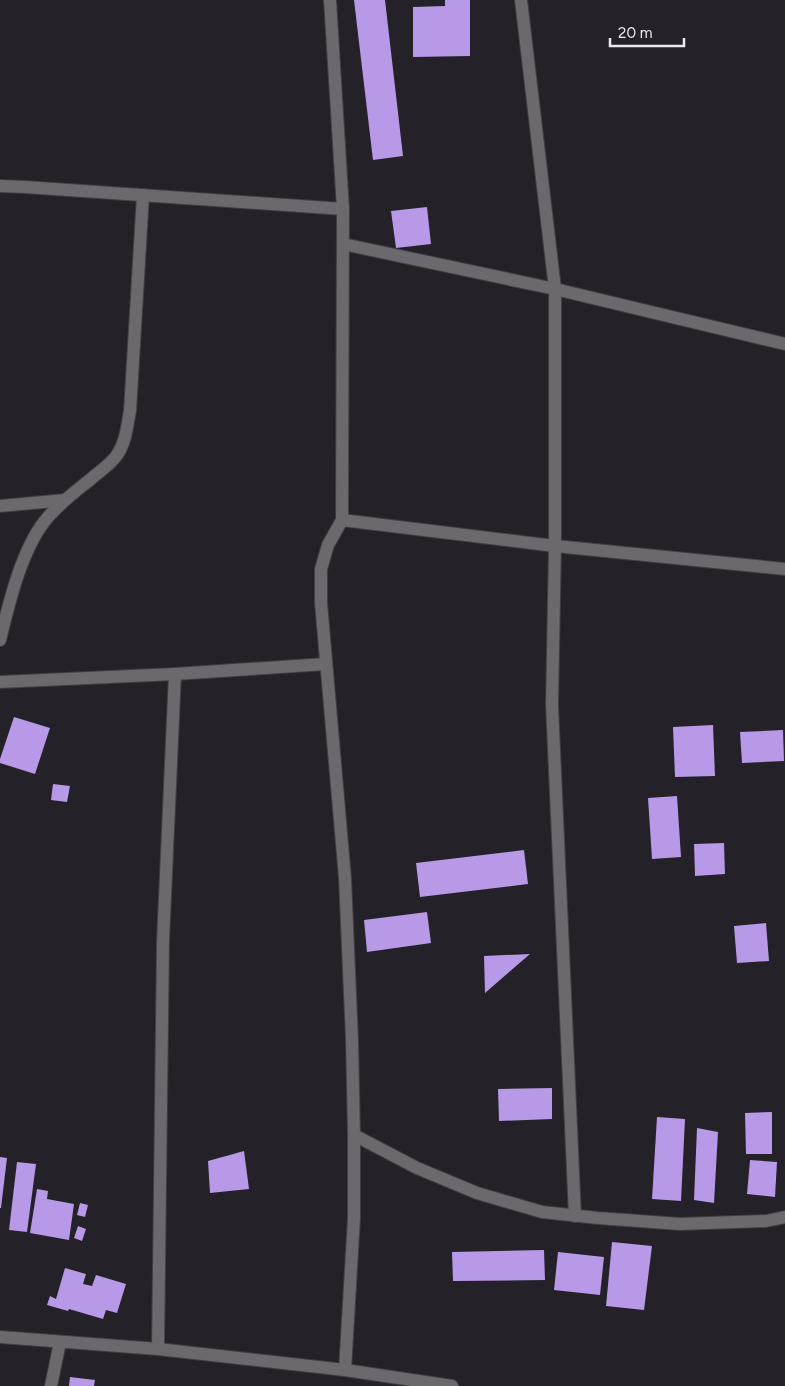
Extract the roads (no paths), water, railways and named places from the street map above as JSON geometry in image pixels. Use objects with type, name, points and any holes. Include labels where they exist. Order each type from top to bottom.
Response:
[{"type":"street","points":[[330,0],[343,209],[342,520],[328,545],[321,569],[321,603],[345,878],[354,1135],[354,1218],[346,1370]]},
{"type":"street","points":[[521,0],[555,289],[555,546],[552,705],[575,1216]]},
{"type":"street","points":[[0,186],[343,209]]},
{"type":"street","points":[[0,640],[11,598],[30,544],[44,522],[65,500],[116,456],[125,439],[130,411],[143,195]]},
{"type":"street","points":[[343,244],[555,289],[785,344]]},
{"type":"street","points":[[0,506],[65,500]]},
{"type":"street","points":[[342,520],[555,546],[785,569]]},
{"type":"street","points":[[0,682],[175,674],[326,664]]},
{"type":"street","points":[[158,1349],[163,950],[175,674]]},
{"type":"street","points":[[354,1135],[416,1168],[477,1193],[542,1212],[680,1224],[766,1221],[785,1217]]},
{"type":"street","points":[[0,1338],[158,1349],[346,1370],[452,1386]]},
{"type":"street","points":[[51,1386],[60,1342]]}]
